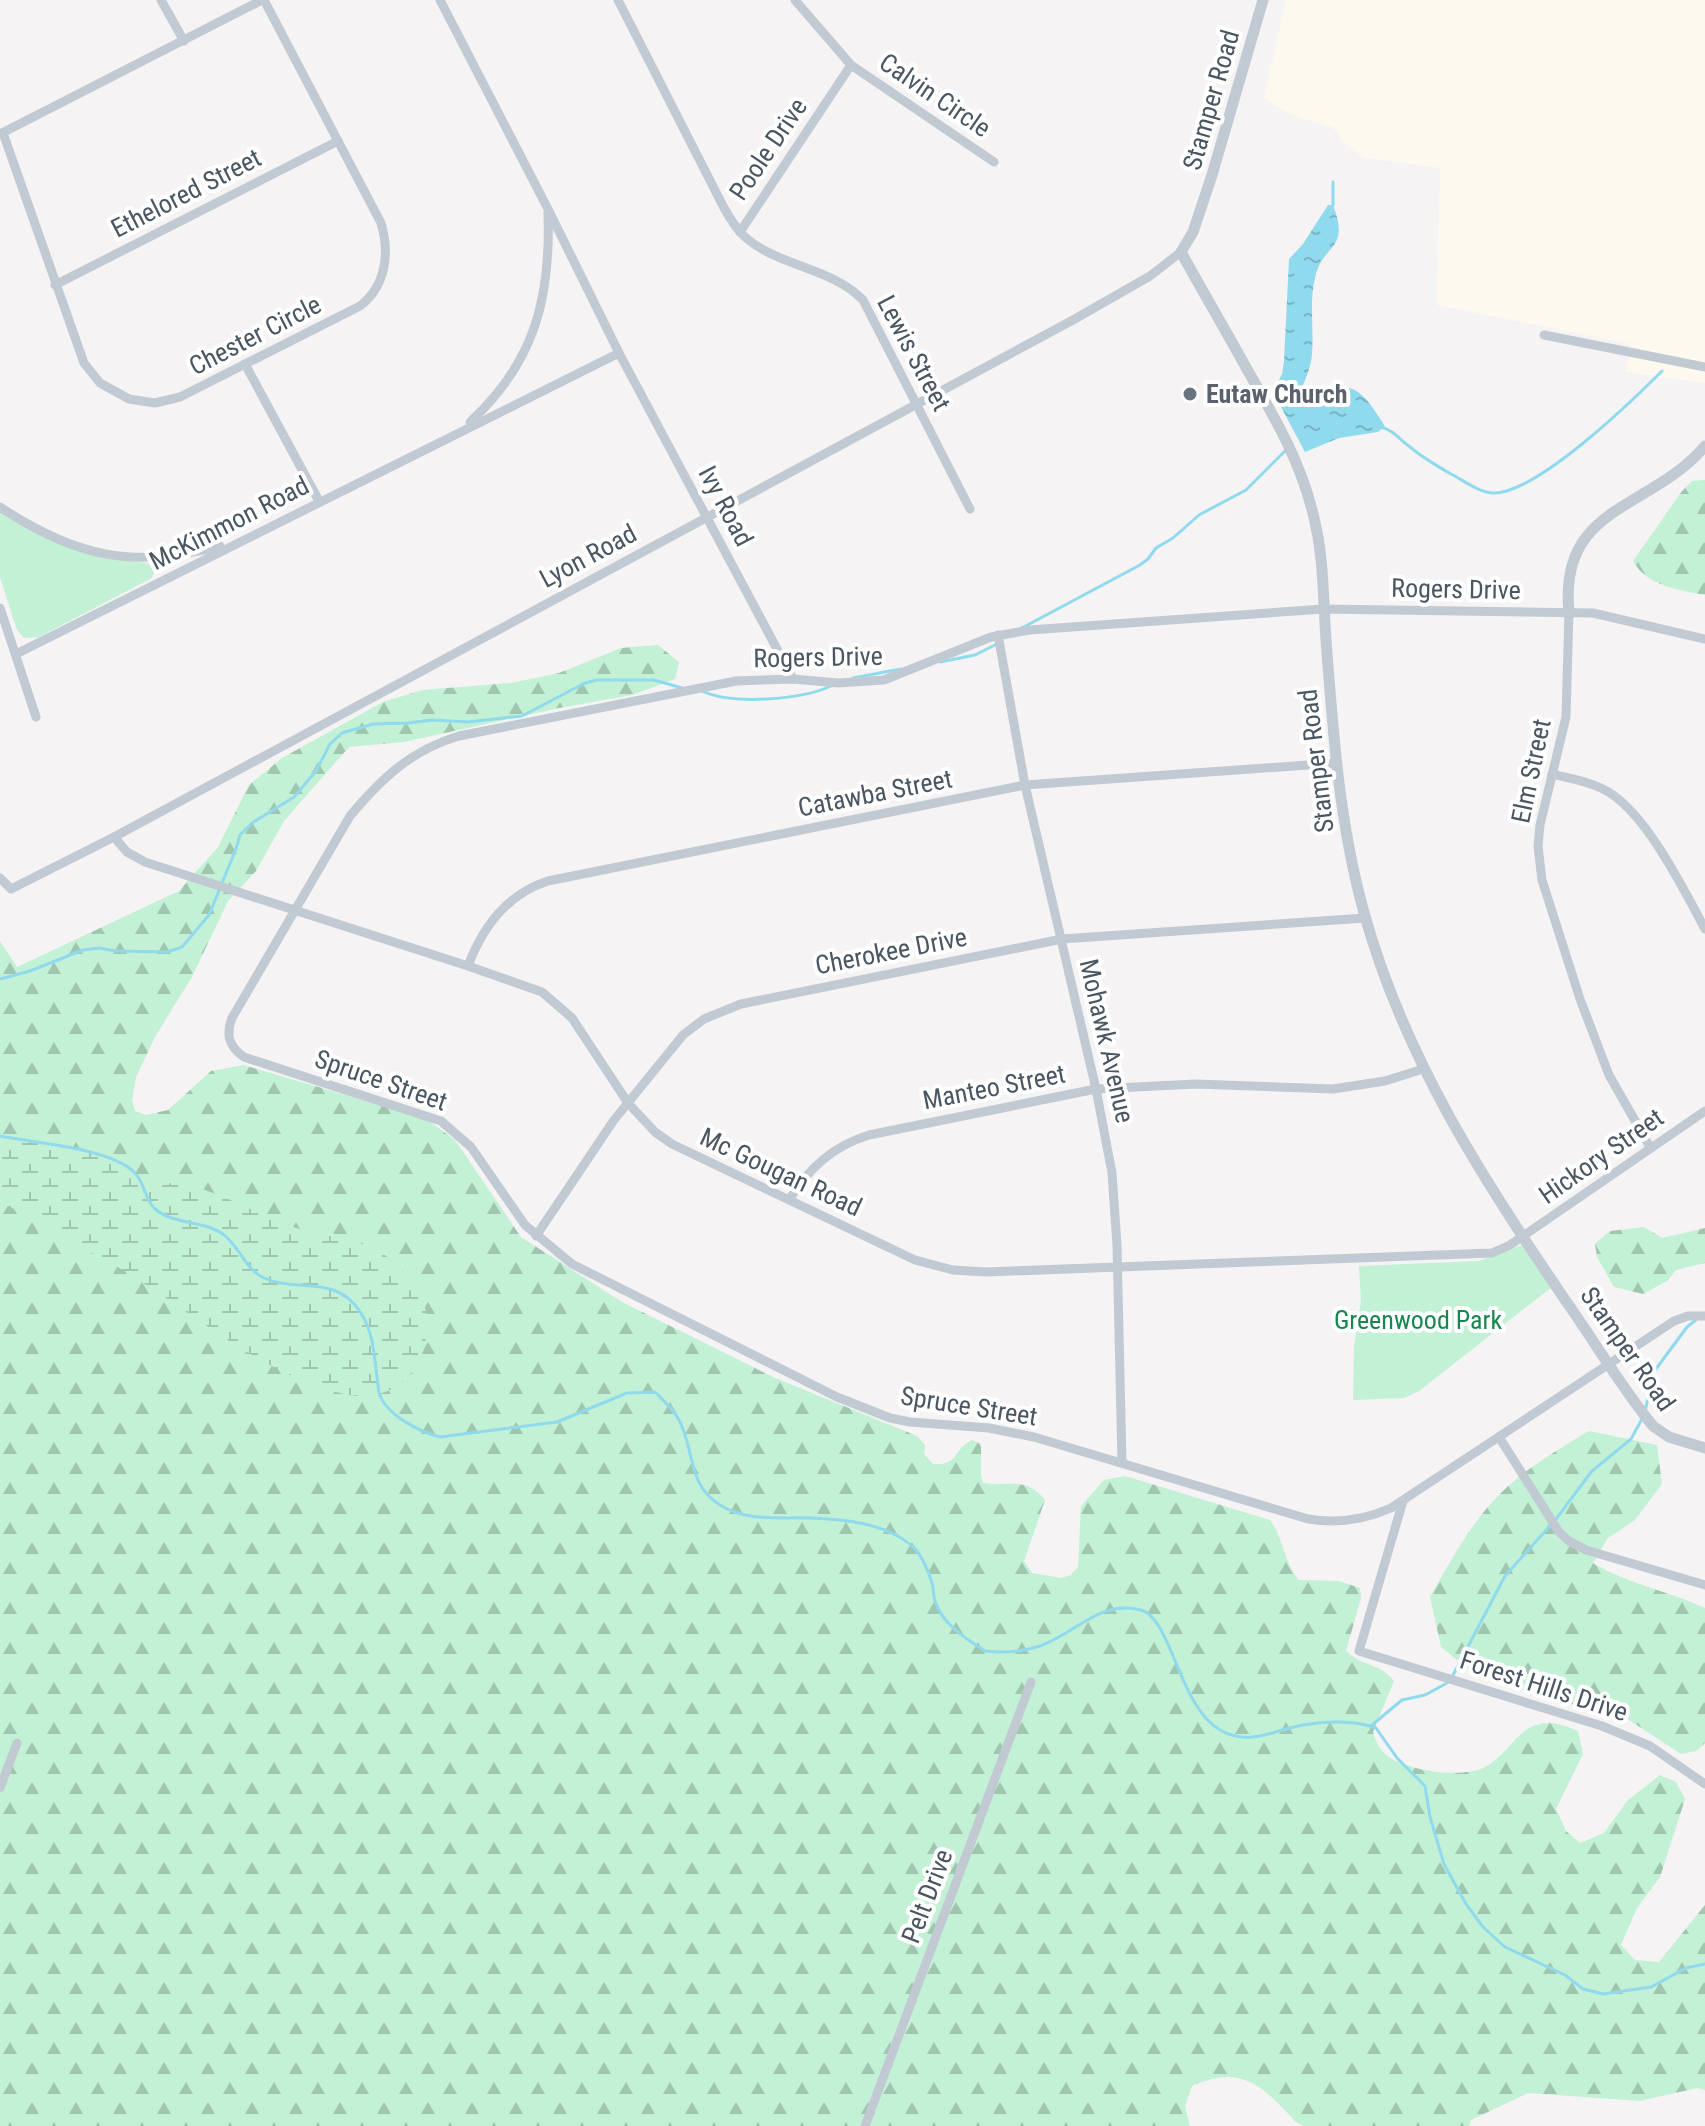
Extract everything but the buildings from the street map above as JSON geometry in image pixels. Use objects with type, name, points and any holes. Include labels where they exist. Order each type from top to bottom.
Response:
[{"type":"street","points":[[161,0],[184,41]]},
{"type":"street","points":[[2,133],[263,0]]},
{"type":"street","name":"Chester Circle","points":[[2,133],[84,363],[100,383],[122,397],[142,402],[168,401],[360,306],[374,293],[382,275],[386,249],[381,223],[263,0]]},
{"type":"street","name":"McKimmon Road","points":[[16,654],[619,353],[440,0]]},
{"type":"street","name":"Poole Drive","points":[[618,0],[723,206],[740,232],[851,65]]},
{"type":"street","points":[[795,0],[851,65]]},
{"type":"street","name":"Stamper Road","points":[[1263,0],[1212,175],[1193,232],[1181,252],[1280,428],[1311,505],[1320,548],[1336,763],[1346,831],[1365,918],[1389,991],[1423,1069],[1466,1149],[1522,1237],[1658,1431],[1705,1448]]},
{"type":"street","name":"Calvin Circle","points":[[851,65],[994,162]]},
{"type":"street","name":"Ethelored Street","points":[[55,285],[338,141]]},
{"type":"street","name":"McKimmon Road","points":[[462,430],[504,387],[533,333],[544,302],[548,274],[548,209]]},
{"type":"street","name":"Lewis Street","points":[[740,232],[759,247],[843,283],[871,311],[970,509]]},
{"type":"street","name":"Lyon Road","points":[[0,878],[11,889],[114,837],[917,404],[1150,276],[1181,252]]},
{"type":"street","points":[[1544,335],[1705,367]]},
{"type":"street","name":"Ivy Road","points":[[619,353],[793,679]]},
{"type":"street","points":[[245,364],[319,501]]},
{"type":"street","name":"Elm Street","points":[[1650,1147],[1609,1075],[1580,999],[1542,880],[1538,846],[1544,800],[1566,717],[1569,569],[1583,539],[1602,521],[1685,465],[1705,446]]},
{"type":"street","points":[[0,507],[47,534],[116,556],[142,559],[174,557],[238,542]]},
{"type":"street","points":[[0,608],[36,717]]},
{"type":"street","name":"Rogers Drive","points":[[228,1036],[232,1018],[335,838],[358,806],[400,764],[428,747],[472,734],[736,681],[793,679],[838,683],[884,680],[998,635],[1030,630],[1323,609],[1569,612],[1618,617],[1705,639]]},
{"type":"street","name":"Mohawk Avenue","points":[[998,635],[1025,785],[1096,1089],[1112,1173],[1122,1463]]},
{"type":"street","name":"Catawba Street","points":[[468,966],[483,932],[503,907],[524,891],[548,881],[1025,785],[1336,763]]},
{"type":"street","points":[[1552,774],[1590,784],[1610,793],[1626,806],[1675,874],[1705,929]]},
{"type":"street","name":"Mc Gougan Road","points":[[114,837],[127,852],[145,862],[530,986],[553,999],[572,1018],[628,1103],[655,1132],[672,1144],[915,1260],[943,1268],[986,1272],[1479,1256],[1504,1248],[1522,1237]]},
{"type":"street","name":"Cherokee Drive","points":[[536,1236],[628,1103],[683,1035],[722,1010],[1062,939],[1365,918]]},
{"type":"street","name":"Spruce Street","points":[[228,1036],[234,1048],[244,1057],[429,1116],[452,1128],[471,1147],[512,1210],[536,1236],[572,1264],[837,1397],[910,1422],[1009,1431],[1321,1521],[1367,1517],[1403,1501],[1674,1321],[1688,1316],[1705,1316]]},
{"type":"street","name":"Manteo Street","points":[[789,1200],[823,1158],[857,1138],[1096,1089],[1196,1084],[1333,1089],[1385,1081],[1423,1069]]},
{"type":"street","name":"Hickory Street","points":[[1522,1237],[1705,1111]]},
{"type":"street","points":[[1499,1437],[1559,1532],[1569,1541],[1586,1550],[1705,1585]]},
{"type":"street","name":"Forest Hills Drive","points":[[1403,1501],[1359,1651],[1602,1726],[1650,1746],[1705,1784]]},
{"type":"street","name":"Pelt Drive","points":[[865,2126],[1031,1682]]},
{"type":"street","points":[[0,1788],[17,1743]]},
{"type":"shaded area","points":[[1286,0],[1705,0],[1705,383],[1626,372],[1630,344],[1437,305],[1440,168],[1363,158],[1341,140],[1334,128],[1289,114],[1264,98]]},
{"type":"green space","points":[[1705,480],[1705,595],[1674,589],[1655,581],[1633,561],[1682,491],[1692,481]]},
{"type":"green space","points":[[0,507],[99,556],[152,564],[152,578],[39,637],[24,638],[17,630],[0,577]]},
{"type":"green space","points":[[658,645],[679,662],[675,679],[632,695],[404,742],[349,747],[284,821],[256,871],[228,901],[192,977],[156,1035],[136,1077],[132,1101],[135,1111],[146,1115],[168,1110],[211,1071],[243,1065],[425,1118],[455,1140],[521,1237],[622,1302],[773,1377],[917,1436],[925,1445],[924,1454],[933,1464],[952,1460],[972,1440],[981,1444],[983,1483],[1024,1485],[1045,1500],[1024,1561],[1032,1573],[1061,1578],[1071,1575],[1078,1567],[1081,1506],[1104,1480],[1125,1476],[1270,1520],[1299,1580],[1339,1581],[1360,1588],[1361,1598],[1346,1651],[1383,1671],[1394,1681],[1373,1732],[1379,1746],[1389,1757],[1436,1772],[1475,1771],[1492,1763],[1531,1727],[1555,1723],[1578,1731],[1583,1754],[1556,1809],[1566,1831],[1580,1843],[1604,1833],[1627,1801],[1660,1775],[1676,1782],[1685,1799],[1660,1877],[1637,1908],[1621,1945],[1635,1960],[1659,1962],[1705,1905],[1705,2090],[1697,2088],[1640,2101],[1528,2093],[1471,2120],[1469,2126],[1304,2126],[1251,2082],[1225,2077],[1192,2086],[1185,2106],[1190,2126],[0,2126],[0,941],[17,967],[179,891],[218,847],[249,785],[282,758],[383,702],[422,690],[511,683],[559,673],[621,648]]},
{"type":"green space","points":[[0,1135],[95,1154],[129,1169],[142,1181],[202,1189],[290,1226],[359,1243],[380,1252],[407,1275],[424,1304],[427,1331],[418,1364],[395,1387],[380,1394],[363,1396],[317,1386],[266,1363],[130,1274],[0,1202]]},
{"type":"green space","points":[[1644,1227],[1662,1238],[1705,1228],[1705,1263],[1676,1270],[1667,1281],[1643,1294],[1614,1287],[1597,1257],[1595,1244],[1610,1231]]},
{"type":"green space","name":"Greenwood Park","points":[[1522,1245],[1552,1287],[1419,1391],[1404,1398],[1353,1400],[1354,1347],[1361,1301],[1359,1266],[1479,1261]]},
{"type":"green space","points":[[1589,1431],[1657,1445],[1662,1484],[1634,1521],[1608,1538],[1593,1563],[1705,1608],[1705,1743],[1696,1751],[1681,1754],[1629,1720],[1521,1690],[1467,1668],[1441,1647],[1430,1597],[1471,1529],[1490,1504],[1521,1475]]},
{"type":"water","points":[[1328,205],[1333,205],[1339,231],[1315,278],[1311,359],[1301,390],[1309,401],[1350,388],[1366,399],[1385,426],[1378,432],[1339,438],[1305,452],[1273,392],[1282,374],[1284,361],[1289,259],[1303,244]]},
{"type":"waterway","points":[[1333,182],[1333,205]]},
{"type":"waterway","points":[[1380,427],[1393,432],[1425,458],[1467,483],[1495,493],[1535,478],[1559,462],[1607,423],[1662,371]]},
{"type":"waterway","points":[[1020,629],[1140,565],[1156,548],[1173,538],[1199,515],[1246,490],[1286,450]]},
{"type":"waterway","points":[[940,662],[975,655],[997,644]]},
{"type":"waterway","points":[[853,678],[901,669]]},
{"type":"waterway","points":[[0,979],[83,950],[167,952],[182,947],[209,915],[240,835],[252,823],[294,797],[316,771],[330,744],[342,733],[373,724],[432,720],[468,722],[522,716],[596,680],[654,680],[682,688]]},
{"type":"waterway","points":[[702,691],[731,698],[766,699],[802,695],[831,686]]},
{"type":"waterway","points":[[0,1136],[107,1157],[138,1176],[155,1209],[171,1218],[207,1226],[223,1234],[257,1274],[276,1282],[323,1287],[345,1296],[367,1324],[382,1400],[395,1415],[423,1431],[440,1437],[557,1422],[627,1393],[655,1392],[679,1420],[697,1477],[709,1497],[741,1514],[763,1518],[850,1521],[877,1527],[902,1538],[915,1549],[924,1563],[943,1617],[985,1651],[1013,1652],[1033,1648],[1053,1641],[1100,1613],[1126,1608],[1141,1610],[1152,1617],[1161,1629],[1194,1702],[1220,1730],[1231,1735],[1252,1737],[1321,1723],[1349,1722],[1376,1728],[1397,1758],[1425,1786],[1430,1817],[1444,1864],[1466,1904],[1483,1927],[1505,1947],[1565,1975],[1583,1989],[1603,1994],[1651,1987],[1686,1968],[1705,1964]]},
{"type":"waterway","points":[[1645,1412],[1653,1373],[1687,1327],[1696,1320]]},
{"type":"waterway","points":[[1452,1677],[1505,1576],[1556,1519],[1592,1471],[1631,1439],[1642,1419]]},
{"type":"waterway","points":[[1372,1725],[1402,1700],[1425,1695],[1447,1683]]},
{"type":"place","name":"Eutaw Church","points":[[1190,394]]}]
